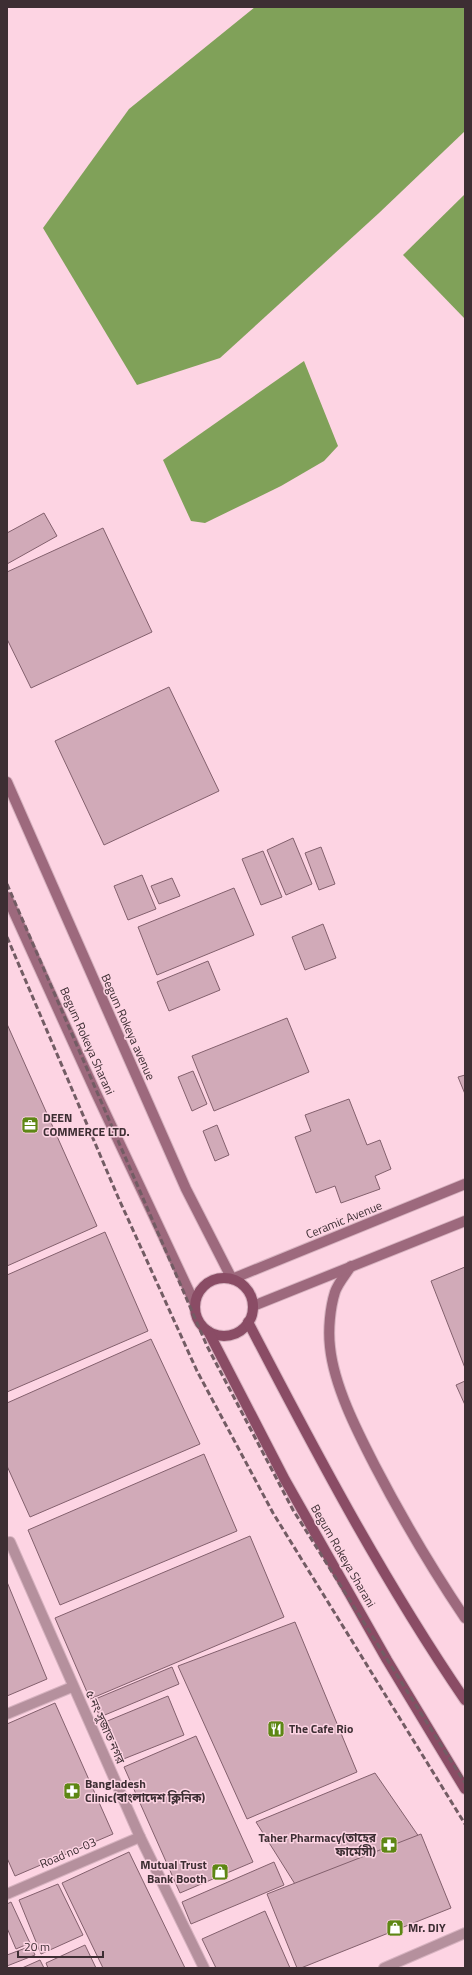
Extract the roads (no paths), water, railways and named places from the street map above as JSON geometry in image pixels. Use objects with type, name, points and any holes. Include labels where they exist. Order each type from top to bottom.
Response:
[{"type":"main road","name":"Begum Rokeya avenue","points":[[7,782],[186,1189],[232,1279]]},
{"type":"main road","name":"Begum Rokeya Sharani","points":[[7,897],[96,1093],[195,1304]]},
{"type":"main road","name":"Ceramic Avenue","points":[[232,1279],[465,1184]]},
{"type":"main road","points":[[253,1306],[465,1222]]},
{"type":"main road","points":[[351,1266],[336,1292],[330,1317],[330,1347],[339,1383],[355,1428],[392,1500],[436,1575],[465,1618]]},
{"type":"main road","points":[[215,1279],[232,1279],[240,1283],[246,1290],[253,1306],[248,1322],[235,1334],[217,1335],[208,1331],[198,1320],[195,1304],[197,1296],[208,1283],[215,1279]]},
{"type":"main road","points":[[248,1322],[322,1463],[377,1560],[465,1700]]},
{"type":"main road","name":"Begum Rokeya Sharani","points":[[208,1331],[289,1487],[387,1660],[465,1789]]},
{"type":"street","name":"৫ নং সুজাত নগর","points":[[7,1543],[10,1542],[72,1686],[140,1837],[204,1968]]},
{"type":"street","points":[[7,1714],[72,1686]]},
{"type":"street","name":"Road no-03","points":[[7,1894],[140,1837]]},
{"type":"street","points":[[384,1968],[465,1933]]},
{"type":"railway","points":[[7,884],[207,1346],[293,1510],[465,1783]]},
{"type":"railway","points":[[7,937],[118,1197],[197,1371],[273,1513],[465,1824]]},
{"type":"place","name":"DEEN COMMERCE LTD.","points":[[30,1125]]},
{"type":"place","name":"The Cafe Rio","points":[[276,1729]]},
{"type":"place","name":"Bangladesh Clinic(বাংলাদেশ ক্লিনিক)","points":[[72,1791]]},
{"type":"place","name":"Taher Pharmacy(তাহের ফার্মেসী)","points":[[389,1845]]},
{"type":"place","name":"Mutual Trust Bank Booth","points":[[220,1872]]},
{"type":"place","name":"Mr. DIY","points":[[395,1928]]}]
